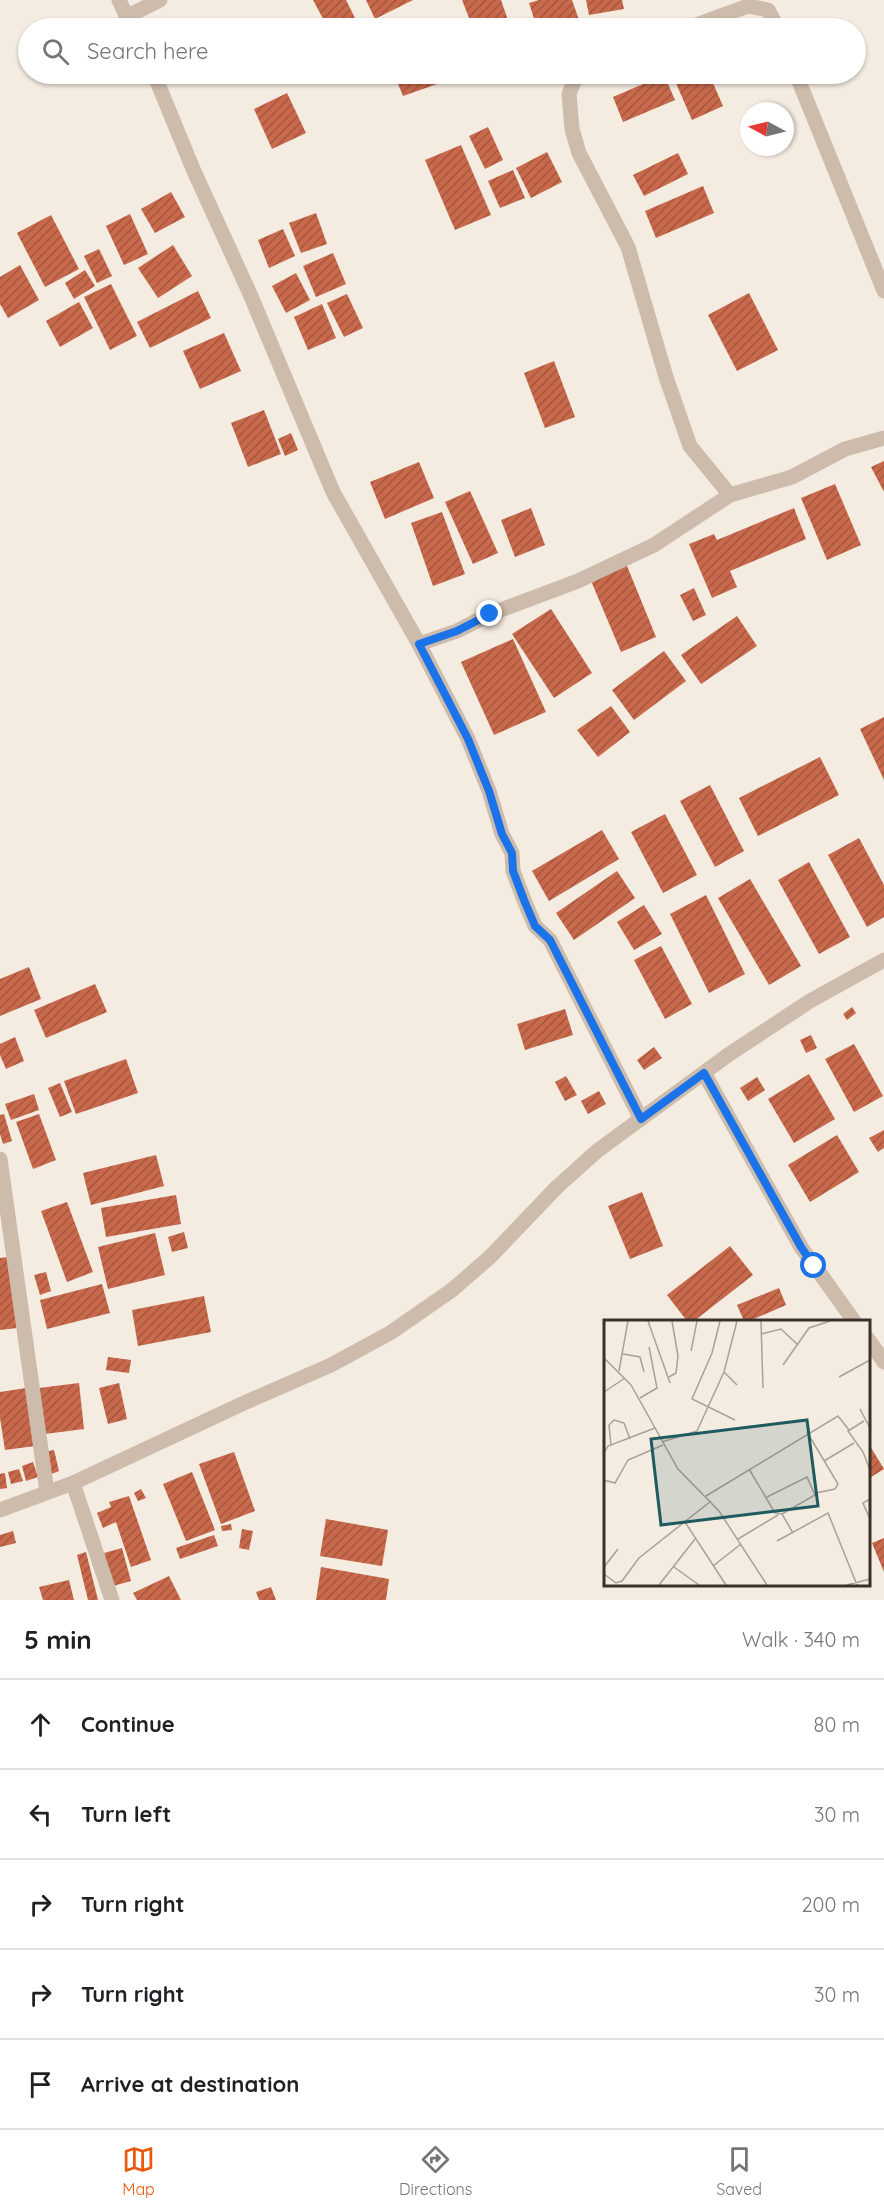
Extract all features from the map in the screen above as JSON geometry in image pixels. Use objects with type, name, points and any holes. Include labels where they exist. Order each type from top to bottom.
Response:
[{"type":"street","points":[[119,0],[127,18]]},
{"type":"street","points":[[136,18],[160,0]]},
{"type":"street","points":[[713,18],[750,3],[768,10],[772,18]]},
{"type":"street","points":[[158,84],[333,492],[419,644],[468,739],[489,791],[502,834],[512,853],[513,871],[535,926],[550,940],[641,1119]]},
{"type":"street","points":[[573,84],[569,94],[572,129],[579,153],[628,247],[666,377],[690,446],[730,495]]},
{"type":"street","points":[[800,84],[884,291]]},
{"type":"street","points":[[419,644],[457,631],[490,614],[578,581],[654,545],[730,495],[792,477],[845,449],[884,438]]},
{"type":"street","points":[[0,1510],[73,1483],[331,1365],[390,1333],[467,1277],[490,1257],[557,1187],[597,1151],[728,1055],[810,1001],[884,960]]},
{"type":"street","points":[[704,1073],[801,1247],[853,1320]]},
{"type":"street","points":[[0,1159],[47,1492]]},
{"type":"street","points":[[869,1342],[883,1360]]},
{"type":"street","points":[[73,1483],[112,1600]]},
{"type":"building","points":[[313,0],[346,0],[355,18],[323,18]]},
{"type":"building","points":[[366,0],[413,0],[377,18],[375,18]]},
{"type":"building","points":[[462,0],[501,0],[507,18],[469,18]]},
{"type":"building","points":[[539,0],[572,0],[578,18],[534,18],[529,3]]},
{"type":"building","points":[[586,0],[622,0],[624,9],[589,15]]},
{"type":"building","points":[[398,84],[437,84],[403,96]]},
{"type":"building","points":[[643,84],[668,84],[675,100],[623,122],[613,97]]},
{"type":"building","points":[[676,84],[713,84],[723,106],[692,120]]},
{"type":"building","points":[[287,93],[306,133],[272,149],[254,109]]},
{"type":"building","points":[[488,127],[503,160],[485,169],[469,136]]},
{"type":"building","points":[[461,145],[491,215],[455,230],[425,160]]},
{"type":"building","points":[[547,152],[562,182],[531,198],[516,168]]},
{"type":"building","points":[[678,153],[688,174],[644,196],[633,175]]},
{"type":"building","points":[[513,170],[525,198],[500,208],[488,181]]},
{"type":"building","points":[[703,186],[714,213],[656,238],[645,211]]},
{"type":"building","points":[[171,192],[185,217],[155,233],[141,209]]},
{"type":"building","points":[[316,213],[327,244],[301,253],[289,223]]},
{"type":"building","points":[[130,214],[148,254],[124,265],[106,226]]},
{"type":"building","points":[[51,215],[79,269],[45,287],[17,233]]},
{"type":"building","points":[[283,229],[295,256],[269,268],[258,240]]},
{"type":"building","points":[[173,245],[192,276],[158,298],[138,268]]},
{"type":"building","points":[[99,249],[112,276],[97,283],[84,256]]},
{"type":"building","points":[[333,253],[346,284],[316,297],[303,266]]},
{"type":"building","points":[[20,265],[39,300],[8,318],[0,304],[0,277]]},
{"type":"building","points":[[85,270],[95,286],[74,299],[65,283]]},
{"type":"building","points":[[296,273],[310,300],[286,313],[272,286]]},
{"type":"building","points":[[111,284],[137,336],[110,350],[84,297]]},
{"type":"building","points":[[198,291],[211,318],[150,348],[137,322]]},
{"type":"building","points":[[749,293],[778,350],[737,371],[708,315]]},
{"type":"building","points":[[347,294],[363,328],[344,337],[327,303]]},
{"type":"building","points":[[79,302],[93,328],[60,347],[46,321]]},
{"type":"building","points":[[322,304],[336,338],[308,350],[294,317]]},
{"type":"building","points":[[224,333],[241,371],[200,389],[183,351]]},
{"type":"building","points":[[554,361],[575,417],[545,428],[524,373]]},
{"type":"building","points":[[264,410],[281,454],[248,467],[231,423]]},
{"type":"building","points":[[291,433],[298,450],[285,456],[278,439]]},
{"type":"building","points":[[884,461],[884,492],[871,467]]},
{"type":"building","points":[[419,462],[434,498],[385,519],[370,482]]},
{"type":"building","points":[[835,484],[861,545],[827,560],[801,498]]},
{"type":"building","points":[[470,491],[498,553],[473,564],[445,502]]},
{"type":"building","points":[[531,508],[545,545],[515,557],[501,520]]},
{"type":"building","points":[[794,508],[806,539],[730,571],[737,587],[712,598],[689,544],[714,534],[717,540]]},
{"type":"building","points":[[442,512],[465,574],[433,586],[411,523]]},
{"type":"building","points":[[625,561],[656,637],[621,652],[589,576]]},
{"type":"building","points":[[694,588],[706,615],[693,621],[680,595]]},
{"type":"building","points":[[551,609],[592,673],[554,698],[512,634]]},
{"type":"building","points":[[737,616],[757,646],[701,684],[681,655]]},
{"type":"building","points":[[513,639],[546,712],[494,735],[461,662]]},
{"type":"building","points":[[664,651],[686,681],[634,720],[612,690]]},
{"type":"building","points":[[611,706],[630,732],[598,757],[577,730]]},
{"type":"building","points":[[884,717],[884,780],[860,729]]},
{"type":"building","points":[[820,757],[839,795],[758,836],[739,798]]},
{"type":"building","points":[[710,785],[744,851],[715,867],[680,801]]},
{"type":"building","points":[[665,814],[697,875],[663,893],[631,832]]},
{"type":"building","points":[[602,830],[619,859],[549,901],[532,871]]},
{"type":"building","points":[[859,838],[884,885],[884,917],[867,927],[828,855]]},
{"type":"building","points":[[809,862],[850,937],[819,954],[778,880]]},
{"type":"building","points":[[617,871],[635,898],[574,940],[556,913]]},
{"type":"building","points":[[750,879],[801,966],[769,985],[718,898]]},
{"type":"building","points":[[706,895],[745,974],[709,993],[670,914]]},
{"type":"building","points":[[644,905],[662,934],[634,950],[617,922]]},
{"type":"building","points":[[661,946],[692,1004],[665,1019],[634,960]]},
{"type":"building","points":[[29,967],[41,999],[0,1016],[0,979]]},
{"type":"building","points":[[95,984],[107,1012],[46,1038],[34,1010]]},
{"type":"building","points":[[852,1007],[856,1013],[847,1020],[843,1014]]},
{"type":"building","points":[[565,1009],[573,1035],[525,1050],[517,1024]]},
{"type":"building","points":[[811,1035],[817,1048],[806,1053],[800,1040]]},
{"type":"building","points":[[15,1037],[24,1061],[6,1069],[0,1055],[0,1044]]},
{"type":"building","points":[[854,1044],[883,1096],[854,1112],[825,1059]]},
{"type":"building","points":[[654,1047],[662,1058],[644,1070],[637,1060]]},
{"type":"building","points":[[126,1059],[138,1093],[76,1114],[64,1081]]},
{"type":"building","points":[[809,1074],[835,1119],[794,1143],[768,1099]]},
{"type":"building","points":[[566,1076],[577,1095],[565,1101],[555,1082]]},
{"type":"building","points":[[757,1077],[765,1090],[748,1101],[740,1088]]},
{"type":"building","points":[[60,1083],[72,1112],[60,1117],[48,1088]]},
{"type":"building","points":[[599,1091],[606,1104],[588,1114],[581,1101]]},
{"type":"building","points":[[34,1094],[39,1110],[11,1120],[5,1104]]},
{"type":"building","points":[[4,1114],[12,1141],[3,1144],[0,1134],[0,1115]]},
{"type":"building","points":[[39,1114],[56,1160],[33,1169],[16,1122]]},
{"type":"building","points":[[884,1130],[884,1148],[878,1152],[869,1138]]},
{"type":"building","points":[[837,1135],[859,1172],[810,1202],[788,1165]]},
{"type":"building","points":[[156,1155],[164,1186],[91,1205],[83,1173]]},
{"type":"building","points":[[642,1192],[663,1246],[630,1259],[608,1206]]},
{"type":"building","points":[[176,1195],[181,1224],[106,1237],[101,1208]]},
{"type":"building","points":[[67,1202],[93,1272],[67,1282],[41,1211]]},
{"type":"building","points":[[184,1232],[188,1248],[172,1252],[168,1237]]},
{"type":"building","points":[[155,1233],[165,1275],[108,1289],[98,1247]]},
{"type":"building","points":[[730,1246],[753,1275],[695,1320],[686,1320],[667,1295]]},
{"type":"building","points":[[8,1257],[17,1328],[0,1330],[0,1258]]},
{"type":"building","points":[[46,1272],[51,1291],[40,1295],[34,1275]]},
{"type":"building","points":[[102,1284],[110,1313],[47,1329],[40,1300]]},
{"type":"building","points":[[779,1288],[786,1305],[751,1320],[744,1320],[737,1305]]},
{"type":"building","points":[[204,1296],[211,1332],[138,1346],[132,1310]]},
{"type":"building","points":[[108,1357],[131,1360],[129,1373],[106,1370]]},
{"type":"building","points":[[79,1383],[84,1429],[45,1434],[39,1388]]},
{"type":"building","points":[[119,1383],[127,1419],[108,1424],[99,1388]]},
{"type":"building","points":[[26,1388],[35,1446],[5,1450],[0,1418],[0,1392]]},
{"type":"building","points":[[869,1447],[884,1469],[869,1478]]},
{"type":"building","points":[[54,1450],[59,1471],[49,1475],[43,1452]]},
{"type":"building","points":[[234,1452],[255,1511],[221,1524],[199,1464]]},
{"type":"building","points":[[33,1462],[38,1477],[26,1481],[22,1466]]},
{"type":"building","points":[[19,1469],[23,1481],[11,1484],[8,1472]]},
{"type":"building","points":[[192,1472],[215,1530],[186,1541],[163,1484]]},
{"type":"building","points":[[5,1473],[7,1488],[0,1489],[0,1474]]},
{"type":"building","points":[[141,1489],[146,1498],[138,1501],[134,1493]]},
{"type":"building","points":[[129,1496],[151,1560],[131,1567],[116,1522],[103,1528],[97,1513],[111,1507],[109,1502]]},
{"type":"building","points":[[326,1519],[388,1530],[382,1566],[320,1556]]},
{"type":"building","points":[[231,1524],[232,1530],[222,1531],[221,1526]]},
{"type":"building","points":[[242,1529],[253,1531],[249,1550],[239,1548]]},
{"type":"building","points":[[13,1531],[16,1543],[0,1547],[0,1535]]},
{"type":"building","points":[[214,1535],[218,1546],[180,1559],[176,1548]]},
{"type":"building","points":[[884,1538],[884,1572],[872,1543]]},
{"type":"building","points":[[122,1548],[131,1581],[113,1586],[104,1553]]},
{"type":"building","points":[[86,1552],[98,1600],[88,1600],[77,1555]]},
{"type":"building","points":[[321,1567],[389,1579],[386,1600],[316,1600]]},
{"type":"building","points":[[169,1576],[181,1600],[137,1600],[133,1593]]},
{"type":"building","points":[[69,1580],[74,1600],[43,1600],[39,1587]]},
{"type":"building","points":[[271,1587],[276,1600],[259,1600],[256,1592]]},
{"type":"route","points":[[490,614],[457,631],[419,644],[468,739],[489,791],[502,834],[512,853],[513,871],[535,926],[550,940],[641,1119],[704,1073],[801,1247],[814,1266]]}]
